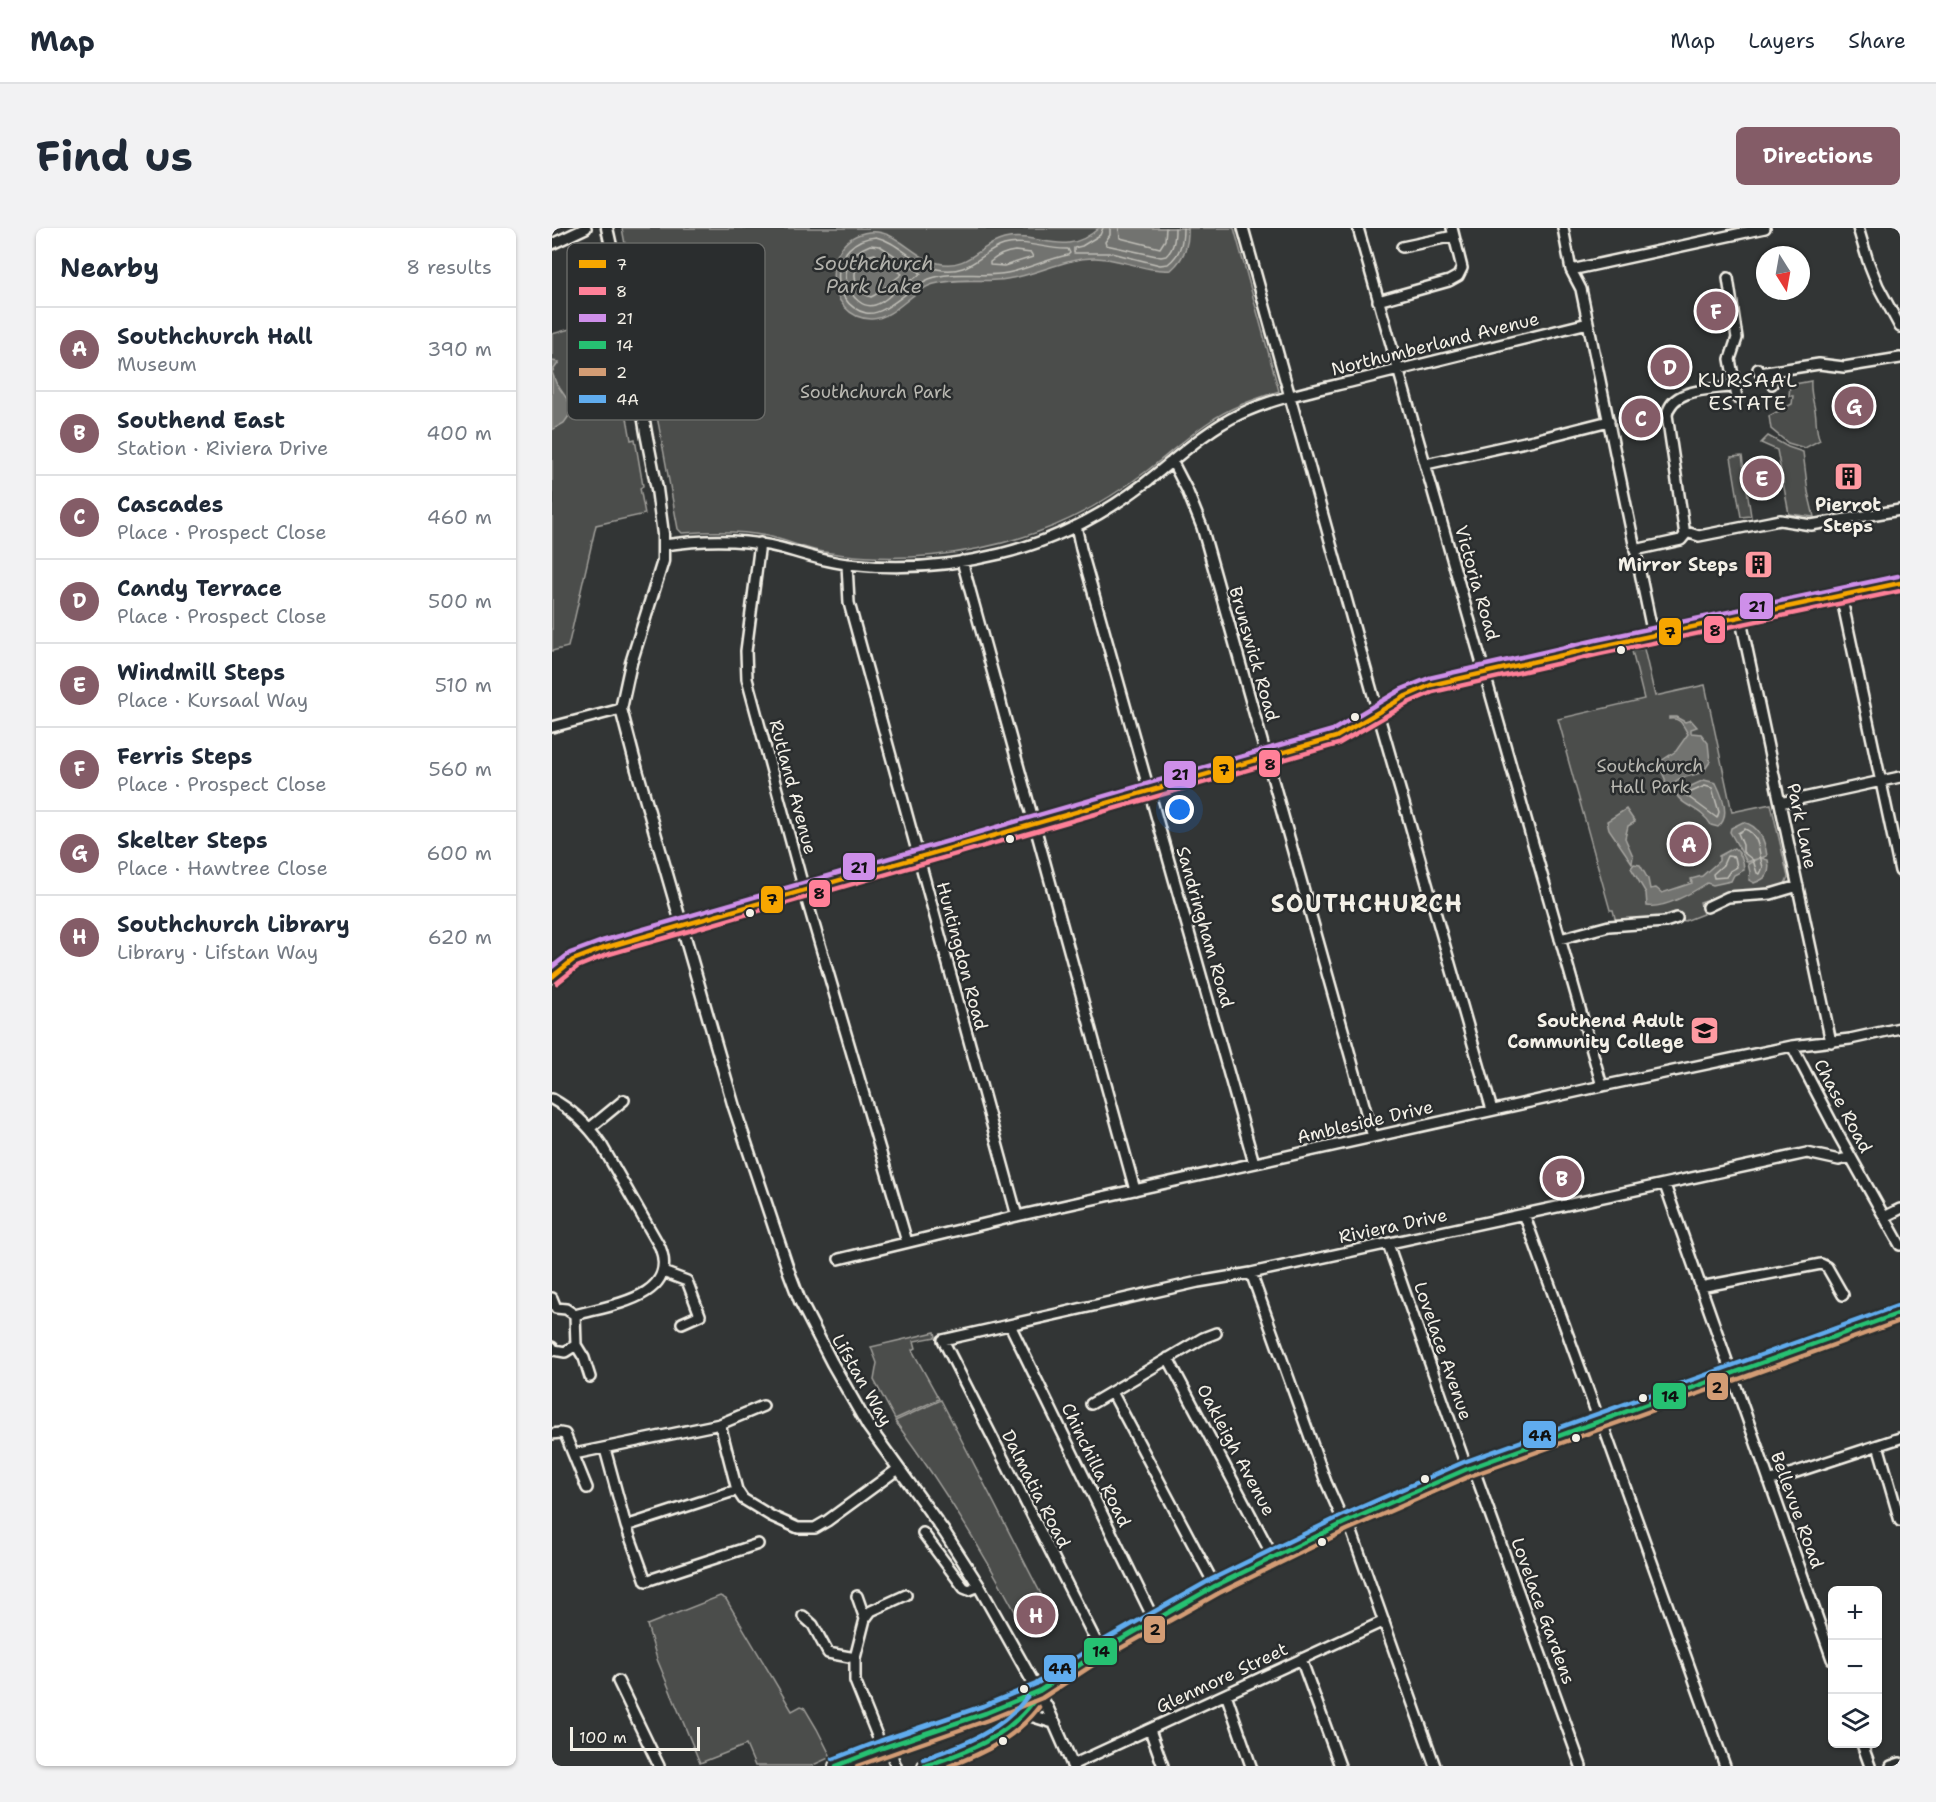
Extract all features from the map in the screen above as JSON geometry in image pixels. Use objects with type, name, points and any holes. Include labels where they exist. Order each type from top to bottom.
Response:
[{"type":"main road","points":[[837,1766],[885,1747],[986,1713],[1039,1691],[1101,1651],[1215,1586],[1346,1522],[1470,1468],[1900,1313]]},
{"type":"main road","points":[[925,1766],[986,1744],[1030,1706],[1039,1691]]},
{"type":"street","points":[[552,244],[586,228]]},
{"type":"street","name":"Lifstan Way","points":[[607,228],[610,243]]},
{"type":"street","points":[[1243,228],[1378,713],[1492,1110]]},
{"type":"street","name":"Victoria Road","points":[[1358,228],[1602,1086]]},
{"type":"street","points":[[1563,228],[1571,270],[1581,289],[1653,635]]},
{"type":"street","points":[[1571,270],[1745,230],[1765,228]]},
{"type":"street","points":[[1858,228],[1878,286],[1900,327]]},
{"type":"street","points":[[1378,301],[1449,281],[1458,276],[1462,268],[1453,232],[1402,247]]},
{"type":"street","points":[[1728,278],[1737,338],[1730,359],[1737,398]]},
{"type":"street","name":"Northumberland Avenue","points":[[664,545],[713,539],[760,543],[847,564],[888,567],[962,561],[1001,554],[1034,544],[1076,526],[1134,491],[1199,439],[1239,414],[1289,397],[1588,323]]},
{"type":"street","points":[[1758,369],[1760,373],[1819,364],[1844,367],[1900,358]]},
{"type":"street","points":[[1770,372],[1772,384]]},
{"type":"street","points":[[1635,550],[1681,540],[1686,532],[1668,410],[1671,402],[1682,395],[1735,386]]},
{"type":"street","name":"Lifstan Way","points":[[644,420],[657,489],[664,545],[663,561],[631,663],[621,709],[734,1107],[800,1301],[868,1426],[980,1586],[1039,1691],[1073,1765]]},
{"type":"street","points":[[1426,464],[1609,421]]},
{"type":"street","name":"Brunswick Road","points":[[1172,461],[1188,490],[1202,527],[1373,1137]]},
{"type":"street","points":[[1686,532],[1700,536],[1780,520],[1811,525],[1900,510]]},
{"type":"street","name":"Sandringham Road","points":[[1076,526],[1254,1163]]},
{"type":"street","name":"Rutland Avenue","points":[[760,543],[746,651],[747,679],[804,890],[907,1242]]},
{"type":"street","points":[[962,561],[1135,1190]]},
{"type":"street","name":"Huntingdon Road","points":[[847,564],[849,603],[1017,1216]]},
{"type":"street","points":[[552,977],[582,955],[1336,737],[1423,688],[1653,635],[1900,583]]},
{"type":"street","points":[[1841,596],[1900,871]]},
{"type":"street","name":"Park Lane","points":[[1740,616],[1831,1042]]},
{"type":"street","points":[[552,727],[621,709]]},
{"type":"street","points":[[1780,803],[1900,777]]},
{"type":"street","points":[[1707,907],[1728,897],[1762,895],[1798,886]]},
{"type":"street","points":[[1560,939],[1609,926],[1665,922],[1677,918]]},
{"type":"street","name":"Ambleside Drive","points":[[839,1259],[1017,1216],[1602,1086],[1792,1046],[1831,1042],[1900,1028]]},
{"type":"street","name":"Chase Road","points":[[1792,1046],[1900,1245]]},
{"type":"street","points":[[552,1099],[565,1106],[590,1128],[601,1144],[660,1247],[664,1263],[663,1272],[657,1282],[644,1295],[575,1315],[566,1309],[554,1310],[552,1298]]},
{"type":"street","points":[[590,1128],[624,1100]]},
{"type":"street","name":"Riviera Drive","points":[[943,1340],[1198,1282],[1251,1273],[1807,1154],[1839,1160],[1851,1157]]},
{"type":"street","name":"Bellevue Road","points":[[1665,1185],[1828,1645]]},
{"type":"street","points":[[1884,1217],[1900,1209]]},
{"type":"street","points":[[1524,1214],[1725,1766]]},
{"type":"street","name":"Lovelace Avenue","points":[[1388,1244],[1470,1468]]},
{"type":"street","points":[[1700,1287],[1821,1263],[1827,1267],[1843,1295]]},
{"type":"street","points":[[663,1272],[683,1278],[689,1286],[700,1315],[682,1323]]},
{"type":"street","points":[[1251,1273],[1326,1482],[1346,1522],[1436,1766]]},
{"type":"street","points":[[575,1315],[576,1346],[584,1358],[591,1377]]},
{"type":"street","name":"Chinchilla Road","points":[[1010,1325],[1154,1620]]},
{"type":"street","points":[[1091,1404],[1203,1338],[1216,1333]]},
{"type":"street","name":"Dalmatia Road","points":[[943,1340],[1101,1651]]},
{"type":"street","points":[[552,1347],[554,1350],[565,1352],[576,1346]]},
{"type":"street","name":"Oakleigh Avenue","points":[[1168,1358],[1273,1557]]},
{"type":"street","points":[[1112,1392],[1215,1586]]},
{"type":"street","points":[[574,1454],[720,1424],[763,1406]]},
{"type":"street","points":[[720,1424],[737,1490],[743,1499],[771,1516],[798,1528],[815,1528],[827,1521],[898,1469]]},
{"type":"street","points":[[552,1434],[560,1432],[565,1434],[587,1488]]},
{"type":"street","points":[[1769,1481],[1900,1438]]},
{"type":"street","points":[[1878,1445],[1900,1521]]},
{"type":"street","points":[[605,1449],[626,1526],[646,1581],[759,1544]]},
{"type":"street","name":"Lovelace Gardens","points":[[1470,1468],[1581,1766]]},
{"type":"street","points":[[626,1526],[737,1490]]},
{"type":"street","points":[[923,1533],[964,1587],[969,1590],[980,1586]]},
{"type":"street","points":[[896,1766],[855,1681],[855,1658],[864,1619],[871,1611],[906,1595]]},
{"type":"street","points":[[857,1596],[864,1619]]},
{"type":"street","points":[[803,1616],[813,1625],[828,1653],[855,1658]]},
{"type":"street","name":"Glenmore Street","points":[[1073,1765],[1384,1621]]},
{"type":"street","points":[[1301,1659],[1340,1766]]},
{"type":"street","points":[[618,1681],[659,1766]]},
{"type":"street","points":[[1226,1694],[1251,1766]]},
{"type":"street","points":[[1019,1717],[1029,1715],[1055,1723]]},
{"type":"street","points":[[1150,1730],[1163,1766]]},
{"type":"street","points":[[1864,1748],[1870,1766]]},
{"type":"street","points":[[1891,1766],[1900,1763]]},
{"type":"green space","name":"Southchurch Park","points":[[622,228],[1234,228],[1279,391],[1225,412],[1135,479],[1082,513],[1038,532],[986,547],[932,556],[851,556],[810,549],[756,534],[714,531],[682,533],[678,529],[658,420],[765,420],[765,243],[625,243]]},
{"type":"green space","points":[[567,330],[567,420],[627,420],[631,440],[635,439],[645,514],[596,525],[568,647],[552,651],[552,334]]},
{"type":"green space","points":[[1811,381],[1820,440],[1805,448],[1788,443],[1771,429],[1769,416],[1792,404],[1793,396],[1789,396],[1790,385]]},
{"type":"green space","points":[[1768,436],[1803,452],[1814,517],[1789,514],[1777,450],[1761,443]]},
{"type":"green space","points":[[1742,456],[1751,516],[1741,517],[1731,457]]},
{"type":"green space","name":"Southchurch Hall Park","points":[[1644,649],[1655,696],[1705,685],[1732,812],[1771,804],[1788,877],[1784,886],[1728,893],[1700,902],[1703,914],[1685,921],[1679,914],[1662,920],[1616,922],[1613,910],[1610,910],[1558,719],[1644,699],[1632,651]]},
{"type":"green space","points":[[935,1332],[936,1337],[914,1341],[916,1348],[912,1350],[939,1399],[895,1419],[874,1380],[877,1363],[871,1347]]},
{"type":"green space","points":[[941,1400],[1044,1600],[1017,1615],[959,1516],[895,1421]]},
{"type":"green space","points":[[720,1596],[726,1599],[792,1711],[801,1706],[804,1707],[831,1757],[811,1766],[755,1766],[746,1745],[700,1763],[657,1659],[647,1625]]},
{"type":"water","name":"Southchurch Park Lake","points":[[1099,228],[1188,228],[1188,240],[1185,251],[1171,270],[1152,269],[1095,258],[1072,261],[1007,279],[943,282],[926,287],[895,310],[880,318],[872,319],[856,316],[844,307],[837,294],[833,278],[835,263],[841,249],[852,238],[869,232],[887,234],[929,260],[948,264],[965,260],[987,246],[1004,239],[1029,238],[1051,242],[1074,242]]},
{"type":"water","points":[[552,361],[559,362],[552,372]]},
{"type":"water","points":[[552,372],[556,383],[567,399],[567,419],[552,430]]},
{"type":"water","points":[[1669,717],[1676,717],[1685,722],[1691,720],[1697,727],[1691,729],[1691,733],[1701,734],[1708,743],[1710,762],[1703,772],[1679,779],[1666,788],[1658,763],[1676,751],[1688,734],[1679,721],[1669,719]]},
{"type":"water","points":[[1704,780],[1716,783],[1723,800],[1724,818],[1718,827],[1711,825],[1707,819],[1682,801],[1676,793]]},
{"type":"water","points":[[1626,809],[1635,822],[1628,826],[1625,838],[1633,856],[1632,863],[1609,829],[1607,821]]},
{"type":"water","points":[[1743,822],[1754,827],[1761,835],[1767,856],[1761,858],[1768,860],[1767,875],[1754,883],[1749,880],[1748,864],[1760,858],[1747,862],[1730,832],[1731,828]]},
{"type":"water","points":[[1734,848],[1742,858],[1744,870],[1734,875],[1731,881],[1713,885],[1707,883],[1670,903],[1661,905],[1647,906],[1646,893],[1631,868],[1634,864],[1640,865],[1648,879],[1650,889],[1656,888],[1662,893],[1692,883],[1691,879],[1702,876],[1719,861],[1719,856]]},
{"type":"transit line","name":"21","points":[[552,967],[570,953],[602,941],[1333,730],[1402,689],[1429,678],[1898,576]]},
{"type":"transit line","name":"7","points":[[552,977],[573,960],[604,948],[1336,737],[1406,696],[1431,685],[1900,583]]},
{"type":"transit line","name":"8","points":[[557,983],[577,967],[606,955],[1338,744],[1410,702],[1433,692],[1600,654],[1900,591]]},
{"type":"transit line","name":"4A","points":[[833,1759],[983,1706],[1036,1684],[1097,1644],[1212,1579],[1341,1516],[1464,1462],[1897,1306]]},
{"type":"transit line","name":"14","points":[[836,1766],[986,1713],[1039,1691],[1101,1651],[1215,1586],[1344,1523],[1467,1469],[1900,1313]]},
{"type":"transit line","name":"2","points":[[857,1766],[988,1720],[1042,1698],[1105,1657],[1219,1593],[1347,1530],[1470,1476],[1900,1321]]},
{"type":"transit line","name":"4A","points":[[923,1759],[980,1736],[1005,1719],[1027,1697]]},
{"type":"transit line","name":"14","points":[[925,1766],[985,1742],[1011,1725],[1033,1702]]},
{"type":"transit line","name":"2","points":[[949,1766],[975,1756],[1009,1736],[1039,1707]]},
{"type":"place","name":"Ferris Steps","points":[[1716,311]]},
{"type":"place","name":"Candy Terrace","points":[[1670,367]]},
{"type":"place","name":"Skelter Steps","points":[[1854,406]]},
{"type":"place","name":"Cascades","points":[[1641,418]]},
{"type":"place","name":"Pierrot Steps","points":[[1848,476]]},
{"type":"place","name":"Windmill Steps","points":[[1762,478]]},
{"type":"place","name":"Mirror Steps","points":[[1759,565]]},
{"type":"place","name":"Southchurch Hall","points":[[1689,844]]},
{"type":"place","name":"Southend Adult Community College","points":[[1705,1031]]},
{"type":"place","name":"Southend East","points":[[1562,1178]]},
{"type":"place","name":"Southchurch Library","points":[[1036,1615]]},
{"type":"district","name":"KURSAAL ESTATE","points":[[1748,392]]},
{"type":"district","name":"SOUTHCHURCH","points":[[1367,904]]}]
